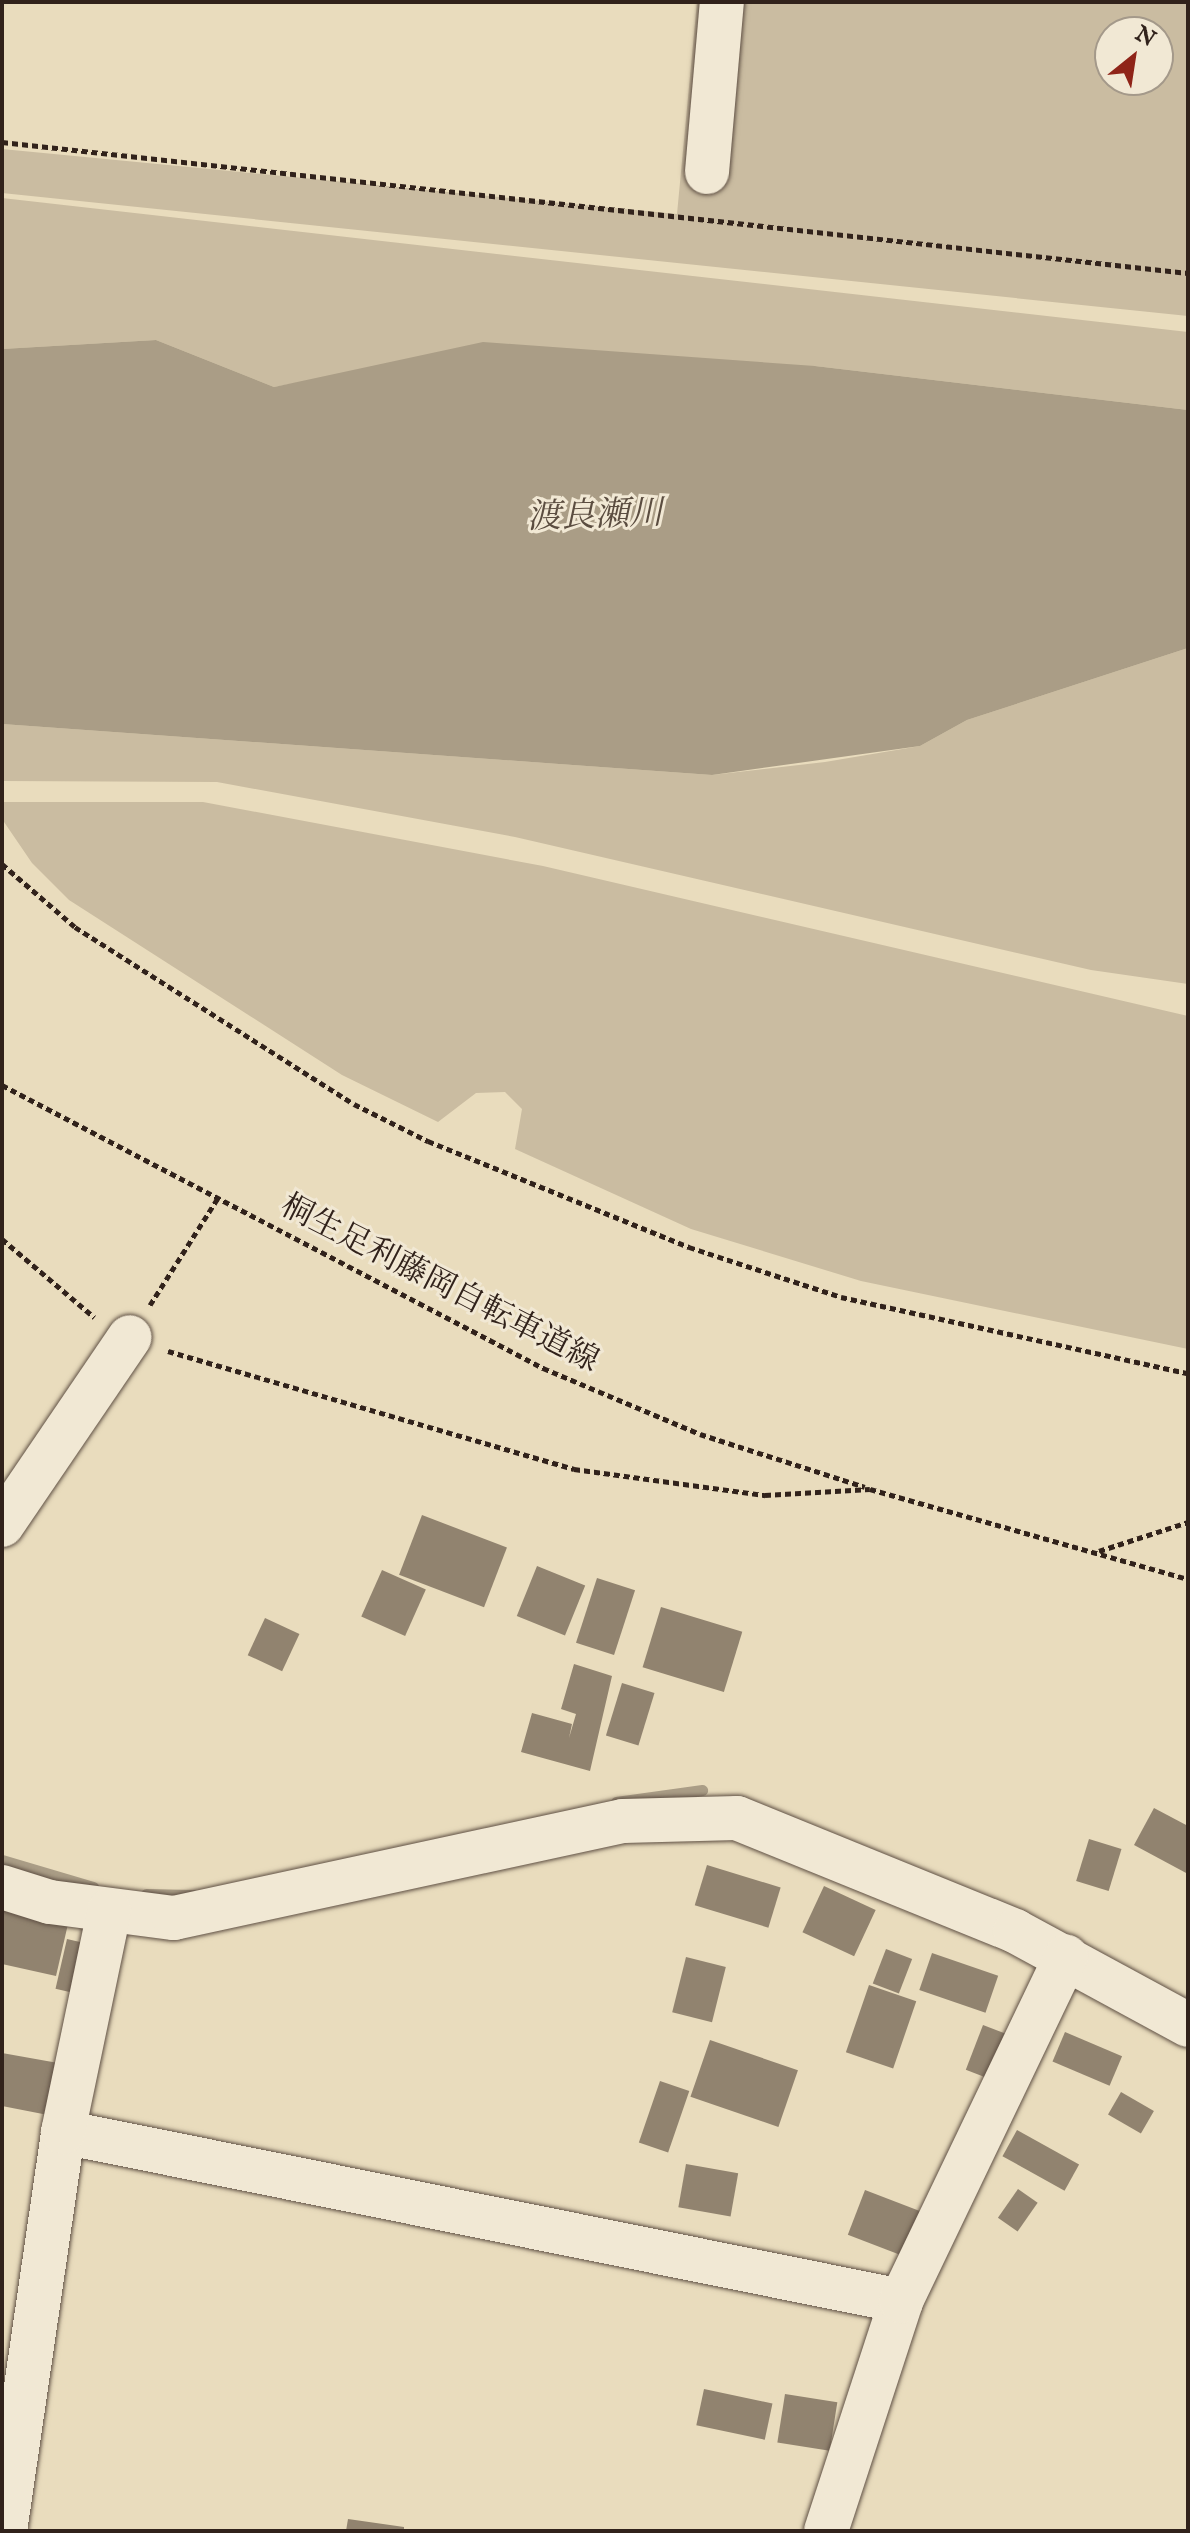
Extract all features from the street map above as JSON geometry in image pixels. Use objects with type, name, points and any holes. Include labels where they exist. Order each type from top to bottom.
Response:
[{"type":"street","points":[[707,172],[722,2]]},
{"type":"street","points":[[2,1525],[130,1337]]},
{"type":"street","points":[[2,1887],[109,1911],[211,1913],[623,1821],[705,1816],[737,1818],[1066,1956],[1188,2025]]},
{"type":"street","points":[[5,2531],[10,2421],[63,2132],[109,1911]]},
{"type":"street","points":[[826,2531],[901,2301],[1066,1956]]},
{"type":"street","points":[[63,2132],[901,2301]]},
{"type":"path","points":[[2,142],[1188,273]]},
{"type":"path","points":[[2,864],[75,927],[354,1104],[428,1141],[689,1247],[841,1297],[1188,1373]]},
{"type":"path","name":"桐生足利藤岡自転車道線","points":[[2,1085],[616,1402],[870,1489]]},
{"type":"path","points":[[130,1337],[218,1198]]},
{"type":"path","points":[[2,1239],[93,1317],[130,1337],[574,1469],[765,1495],[870,1489],[1098,1551],[1188,1579]]},
{"type":"path","points":[[1098,1551],[1188,1522]]},
{"type":"shaded area","points":[[697,2],[1188,2],[1188,316],[2,193],[2,149],[677,214]]},
{"type":"shaded area","points":[[2,198],[1188,332],[1188,410],[815,366],[376,368],[274,387],[156,340],[2,349]]},
{"type":"shaded area","points":[[1188,648],[1188,984],[1091,970],[515,837],[217,782],[2,781],[2,724],[712,775],[825,762],[920,746],[967,720]]},
{"type":"shaded area","points":[[2,802],[203,802],[543,866],[1188,1016],[1188,1349],[861,1281],[691,1229],[515,1149],[522,1109],[505,1092],[476,1093],[438,1122],[342,1075],[69,900],[32,863],[2,819]]},
{"type":"water","name":"渡良瀬川","points":[[156,340],[274,387],[483,342],[815,366],[1188,410],[1188,648],[967,720],[920,746],[712,775],[2,724],[2,349]]},
{"type":"building","points":[[422,1515],[507,1548],[484,1607],[399,1575]]},
{"type":"building","points":[[537,1566],[585,1585],[565,1636],[517,1616]]},
{"type":"building","points":[[382,1570],[426,1590],[405,1636],[361,1617]]},
{"type":"building","points":[[597,1578],[635,1590],[614,1655],[576,1643]]},
{"type":"building","points":[[661,1607],[742,1632],[724,1692],[643,1667]]},
{"type":"building","points":[[265,1618],[299,1634],[282,1671],[248,1655]]},
{"type":"building","points":[[574,1664],[612,1676],[590,1771],[521,1752],[532,1713],[572,1724],[569,1738],[576,1714],[561,1709]]},
{"type":"building","points":[[622,1683],[655,1693],[638,1746],[606,1736]]},
{"type":"building","points":[[1154,1808],[1188,1826],[1188,1874],[1134,1845]]},
{"type":"building","points":[[1089,1839],[1122,1849],[1109,1891],[1076,1881]]},
{"type":"building","points":[[707,1865],[781,1888],[768,1928],[695,1905]]},
{"type":"building","points":[[824,1886],[876,1910],[854,1956],[802,1932]]},
{"type":"building","points":[[2,1909],[68,1924],[56,1976],[2,1964]]},
{"type":"building","points":[[67,1939],[98,1946],[87,1996],[56,1989]]},
{"type":"building","points":[[886,1949],[912,1959],[899,1994],[873,1984]]},
{"type":"building","points":[[932,1953],[998,1976],[985,2013],[919,1990]]},
{"type":"building","points":[[686,1957],[726,1967],[712,2022],[672,2012]]},
{"type":"building","points":[[869,1985],[916,2001],[893,2068],[846,2052]]},
{"type":"building","points":[[983,2025],[1017,2038],[999,2083],[966,2070]]},
{"type":"building","points":[[1065,2032],[1122,2056],[1110,2086],[1052,2061]]},
{"type":"building","points":[[710,2040],[798,2070],[778,2127],[690,2097]]},
{"type":"building","points":[[2,2053],[58,2063],[48,2115],[2,2106]]},
{"type":"building","points":[[660,2081],[689,2091],[668,2153],[639,2142]]},
{"type":"building","points":[[1121,2092],[1154,2111],[1141,2134],[1108,2115]]},
{"type":"building","points":[[1017,2130],[1079,2164],[1065,2191],[1002,2156]]},
{"type":"building","points":[[686,2164],[738,2173],[731,2217],[678,2207]]},
{"type":"building","points":[[1018,2189],[1038,2203],[1018,2231],[998,2218]]},
{"type":"building","points":[[865,2190],[921,2212],[904,2256],[848,2235]]},
{"type":"building","points":[[704,2389],[772,2404],[765,2440],[696,2425]]},
{"type":"building","points":[[785,2394],[837,2402],[830,2451],[777,2442]]},
{"type":"building","points":[[348,2519],[404,2527],[404,2531],[346,2531]]},
{"type":"waterway","points":[[616,1802],[702,1790]]},
{"type":"waterway","points":[[2,1860],[93,1887]]},
{"type":"waterway","points":[[146,1894],[193,1895]]}]
